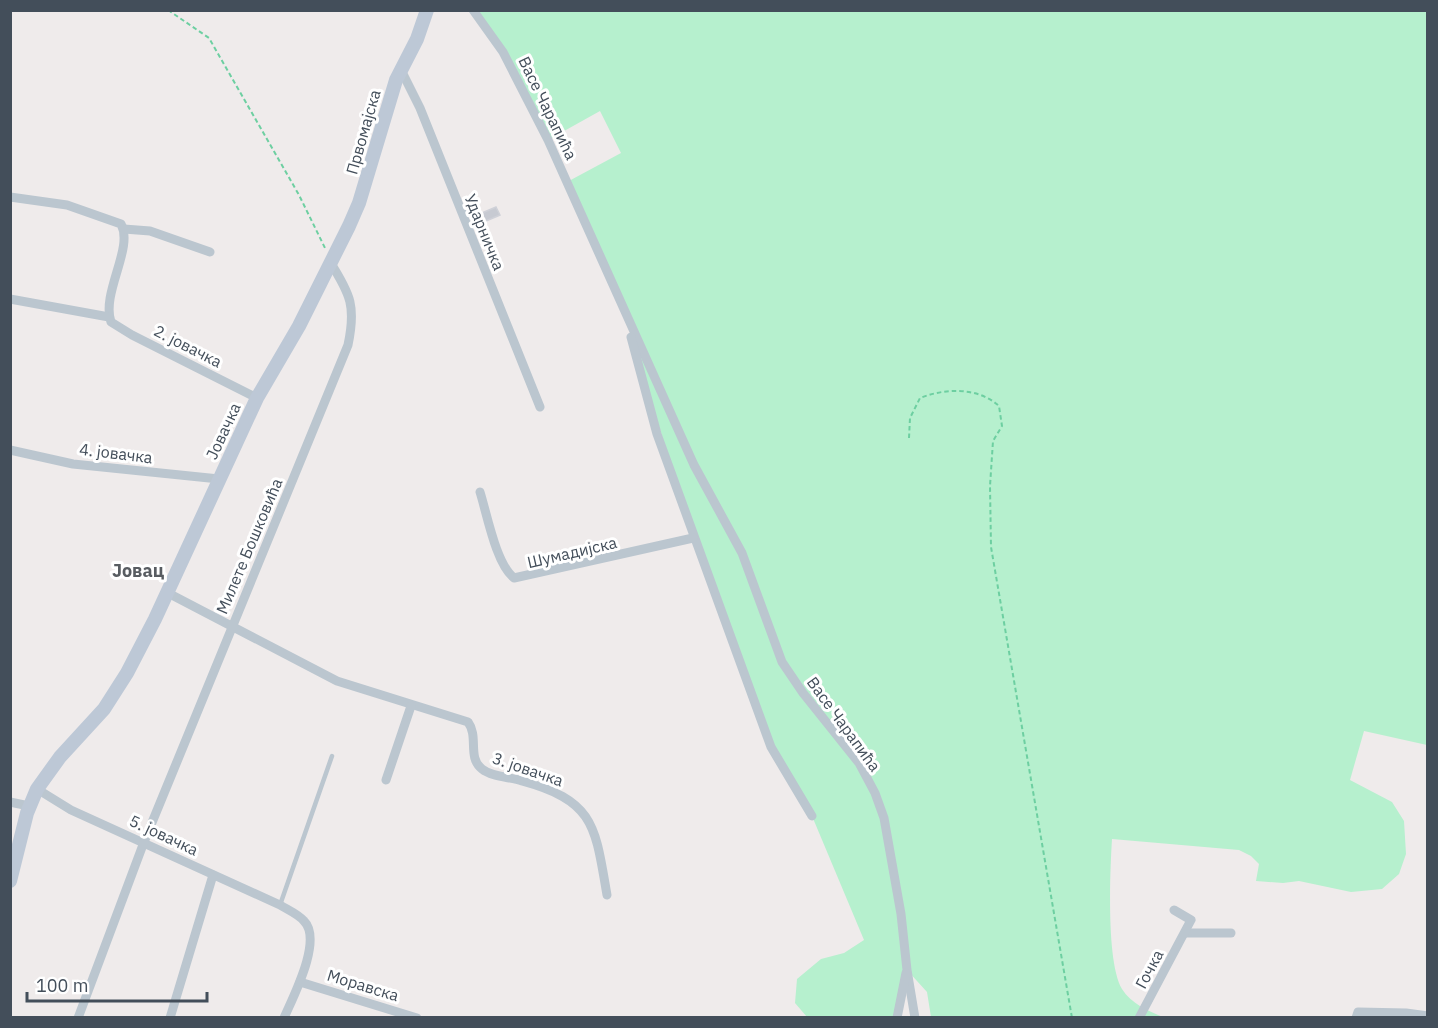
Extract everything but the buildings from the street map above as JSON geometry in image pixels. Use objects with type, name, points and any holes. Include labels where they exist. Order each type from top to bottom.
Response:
[{"type":"main road","name":"Првомајска","points":[[330,262],[356,211],[400,69],[417,39],[427,10]]},
{"type":"main road","name":"Јовачка","points":[[10,881],[29,806],[37,789],[60,756],[110,701],[168,593],[257,398],[299,326],[330,262]]},
{"type":"street","name":"Васе Чарапића","points":[[473,10],[503,52],[548,140],[694,465],[742,553],[782,662],[802,693],[859,763],[875,793],[884,818],[901,914],[915,1017]]},
{"type":"street","name":"Ударничка","points":[[400,69],[420,108],[540,407]]},
{"type":"street","points":[[10,197],[67,205],[115,220],[124,229],[150,231],[210,252]]},
{"type":"street","points":[[109,317],[124,229]]},
{"type":"street","name":"Милете Бошковића","points":[[78,1017],[144,843],[348,345],[354,317],[346,287],[330,262]]},
{"type":"street","name":"2. јовачка","points":[[10,298],[109,317],[111,322],[125,332],[257,398]]},
{"type":"street","points":[[624,311],[657,434],[693,538],[771,747],[812,816]]},
{"type":"street","name":"4. јовачка","points":[[10,450],[73,464],[219,479]]},
{"type":"street","name":"Шумадијска","points":[[480,492],[501,558],[508,574],[514,578],[693,538]]},
{"type":"street","name":"3. јовачка","points":[[168,593],[338,681],[411,706],[468,722],[474,734],[475,759],[484,771],[546,787],[577,805],[593,828],[607,895]]},
{"type":"street","points":[[386,780],[411,706]]},
{"type":"street","name":"5. јовачка","points":[[37,789],[71,810],[280,905],[304,920],[310,934],[300,982],[284,1017]]},
{"type":"street","points":[[10,802],[29,806]]},
{"type":"street","points":[[170,1017],[213,875]]},
{"type":"street","points":[[1174,910],[1191,920],[1185,933],[1231,933]]},
{"type":"street","name":"Гочка","points":[[1139,1017],[1185,933]]},
{"type":"street","points":[[897,1017],[907,970]]},
{"type":"street","name":"Моравска","points":[[300,982],[417,1017]]},
{"type":"street","points":[[1356,1017],[1358,1012],[1371,1011],[1428,1016]]},
{"type":"lane","points":[[280,905],[332,756]]},
{"type":"path","points":[[168,10],[209,38],[299,195],[330,262]]},
{"type":"path","points":[[909,438],[910,418],[920,398],[935,392],[987,395],[999,406],[1002,426],[993,441],[990,486],[991,547],[1072,1017]]},
{"type":"green space","points":[[473,11],[1427,11],[1427,745],[1364,731],[1350,780],[1392,802],[1404,821],[1406,854],[1399,874],[1382,889],[1351,892],[1299,881],[1283,883],[1256,881],[1259,864],[1251,856],[1239,850],[1112,839],[1110,916],[1113,959],[1117,976],[1122,989],[1130,999],[1163,1017],[931,1017],[927,992],[907,970],[900,1017],[807,1017],[795,1003],[797,979],[821,959],[844,953],[864,940],[812,816],[771,747],[693,538],[624,311],[567,182],[621,153],[600,111],[548,140],[503,52]]},
{"type":"district","name":"Јовац","points":[[138,570]]}]
